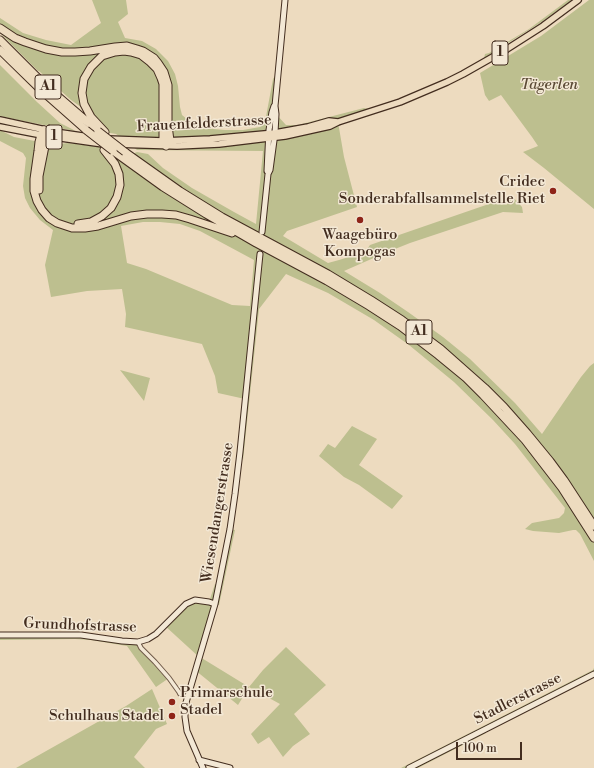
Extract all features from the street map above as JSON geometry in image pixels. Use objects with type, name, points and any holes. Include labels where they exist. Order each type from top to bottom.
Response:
[{"type":"highway","points":[[0,28],[15,38],[51,50],[75,52],[121,46],[134,48],[154,58],[164,72],[167,82],[166,143]]},
{"type":"highway","name":"A1","points":[[0,40],[47,87],[125,152],[180,191],[216,213],[372,300],[407,323],[441,349],[486,388],[512,415],[557,470],[594,526]]},
{"type":"highway","name":"A1","points":[[0,50],[83,130],[150,178],[206,214],[256,243],[333,284],[380,312],[457,370],[533,449],[562,488],[594,538]]},
{"type":"highway","points":[[102,132],[84,104],[82,93],[84,79],[91,67],[102,56],[118,51],[131,52],[141,55],[147,59],[157,69],[161,78],[163,84],[166,143]]},
{"type":"highway","points":[[44,134],[38,185],[44,204],[56,217],[68,222],[81,224],[95,221],[105,215],[115,203],[119,191],[119,177],[115,164],[104,150],[83,130]]},
{"type":"highway","points":[[44,134],[39,142],[34,179],[34,191],[42,210],[49,218],[57,223],[69,228],[82,229],[131,216],[168,214],[196,220],[256,243]]},
{"type":"main road","points":[[268,174],[270,170],[275,135],[275,106],[285,0]]},
{"type":"main road","name":"Frauenfelderstrasse","points":[[0,127],[83,142],[109,144],[166,143],[205,145],[275,135],[329,122],[338,122],[400,102],[458,76],[507,49],[543,26],[578,0]]},
{"type":"main road","points":[[262,232],[268,174],[268,136],[272,112],[275,106]]},
{"type":"main road","name":"Frauenfelderstrasse","points":[[0,120],[44,134]]},
{"type":"main road","name":"Wiesendangerstrasse","points":[[203,768],[186,724],[184,711],[215,604],[236,494],[260,254]]},
{"type":"main road","name":"Grundhofstrasse","points":[[0,636],[81,635],[138,642],[148,639],[156,634],[186,604],[195,600],[215,604]]},
{"type":"main road","name":"Stadlerstrasse","points":[[409,768],[594,674]]},
{"type":"main road","points":[[199,760],[230,768]]},
{"type":"street","points":[[138,642],[141,648],[169,678],[178,692],[187,697]]},
{"type":"green space","points":[[92,0],[126,0],[128,14],[118,22],[125,38],[142,41],[156,49],[168,61],[175,74],[182,115],[188,120],[213,129],[243,130],[260,127],[263,125],[265,122],[273,79],[275,76],[276,114],[286,125],[298,125],[364,108],[375,110],[338,122],[344,157],[357,207],[287,231],[283,236],[328,263],[365,252],[370,245],[512,196],[522,207],[523,213],[503,212],[410,243],[344,271],[408,312],[443,337],[470,359],[515,403],[542,434],[581,377],[594,363],[594,561],[580,534],[576,530],[559,533],[525,529],[532,523],[559,518],[564,513],[565,508],[515,444],[493,420],[454,382],[409,345],[374,320],[328,293],[286,274],[259,309],[243,460],[240,452],[245,399],[218,393],[215,376],[202,344],[125,327],[126,314],[122,289],[87,291],[51,297],[45,265],[53,230],[40,220],[30,208],[25,198],[23,186],[26,158],[23,153],[0,141],[0,130],[14,137],[54,145],[67,143],[101,147],[116,161],[137,152],[148,154],[163,168],[192,188],[256,224],[263,151],[137,150],[116,134],[105,132],[84,105],[81,107],[71,100],[38,71],[0,33],[0,28],[6,32],[47,46],[17,35],[0,25],[0,18],[23,33],[46,40],[71,45],[101,23]],"holes":[[[143,222],[180,224],[200,231],[254,260],[250,306],[232,305],[146,269],[127,263],[121,226]]]},
{"type":"green space","points":[[568,0],[572,0],[540,23],[484,58],[485,54],[529,29]]},
{"type":"green space","name":"Tägerlen","points":[[589,0],[594,0],[594,209],[523,152],[538,146],[501,95],[489,101],[485,95],[480,73],[541,36]]},
{"type":"green space","points":[[0,65],[60,123],[75,131],[0,116]]},
{"type":"green space","points":[[120,370],[150,378],[144,401]]},
{"type":"green space","points":[[352,426],[377,439],[359,465],[403,496],[392,509],[359,485],[344,477],[319,456],[328,444],[335,448]]},
{"type":"green space","points":[[230,529],[235,530],[219,605],[215,605],[200,657],[249,687],[238,705],[195,670],[199,657],[164,625],[178,612],[195,600],[209,602],[215,584],[219,584]]},
{"type":"green space","points":[[0,635],[53,635],[138,642],[169,678],[156,687],[127,646],[75,639],[0,640]]},
{"type":"green space","points":[[286,647],[326,685],[294,714],[310,734],[293,746],[283,757],[269,737],[258,744],[251,734],[280,704],[249,687],[263,670]]},
{"type":"green space","points":[[594,668],[594,674],[485,730],[486,733],[418,768],[401,768],[593,670]]},
{"type":"green space","points":[[152,689],[167,724],[156,729],[134,757],[145,768],[16,768],[126,706]]},
{"type":"place","name":"Cridec Sonderabfallsammelstelle Riet","points":[[553,191]]},
{"type":"place","name":"Waagebüro Kompogas","points":[[360,220]]},
{"type":"place","name":"Primarschule Stadel","points":[[172,702]]},
{"type":"place","name":"Schulhaus Stadel","points":[[172,716]]}]
